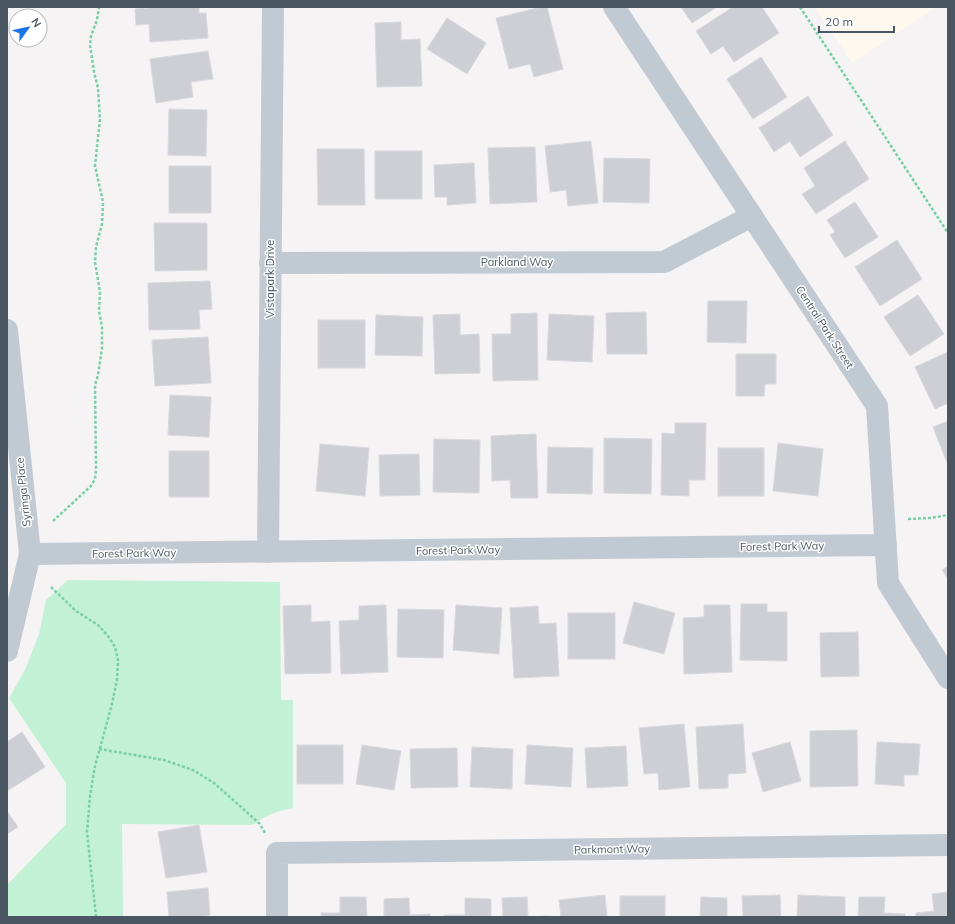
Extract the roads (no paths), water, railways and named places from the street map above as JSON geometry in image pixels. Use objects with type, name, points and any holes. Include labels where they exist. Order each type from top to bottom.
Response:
[{"type":"street","name":"Vistapark Drive","points":[[268,552],[273,7]]},
{"type":"street","name":"Central Park Street","points":[[614,7],[876,406],[888,583],[948,678]]},
{"type":"street","name":"Parkland Way","points":[[270,263],[664,262],[752,216]]},
{"type":"street","name":"Syringa Place","points":[[7,330],[30,554],[7,651]]},
{"type":"street","name":"Forest Park Way","points":[[30,554],[886,545]]},
{"type":"street","name":"Parkmont Way","points":[[277,917],[276,853],[948,845]]}]
